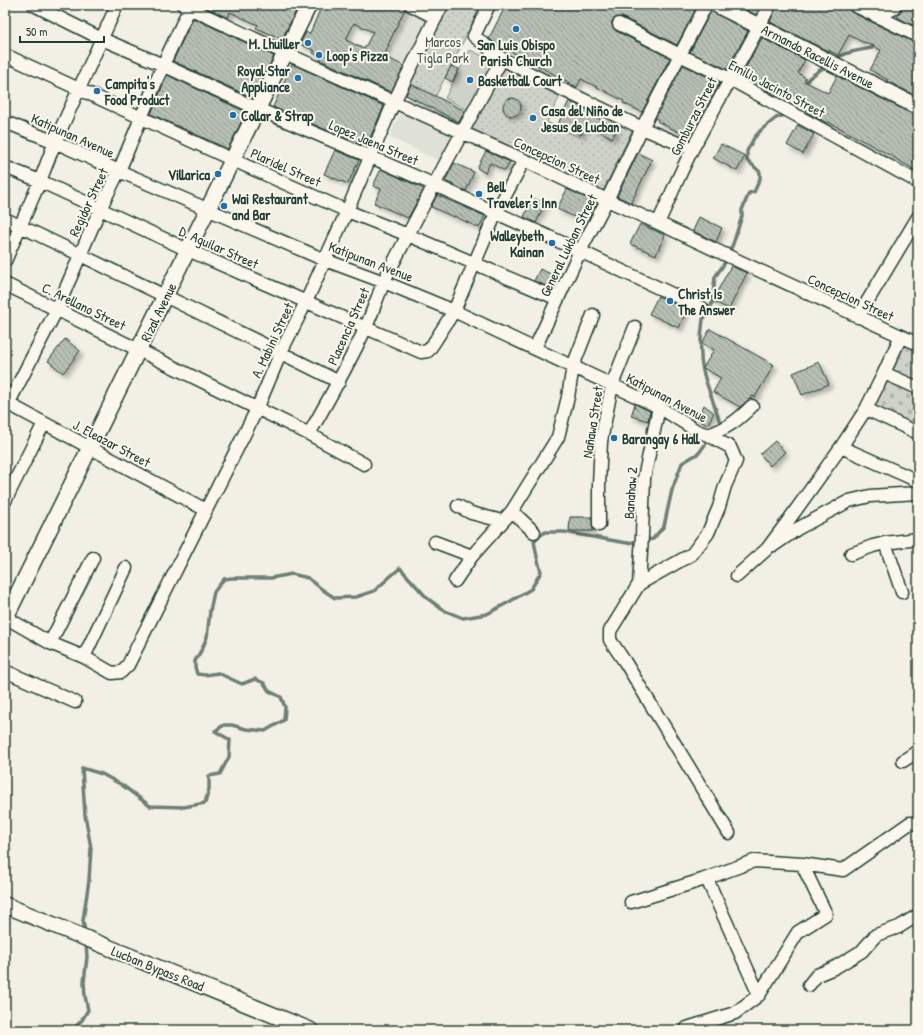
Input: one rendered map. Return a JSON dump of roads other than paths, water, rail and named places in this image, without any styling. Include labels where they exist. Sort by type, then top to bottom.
[{"type":"main road","name":"Rizal Avenue","points":[[5,618],[309,5]]},
{"type":"main road","name":"Armando Racellis Avenue","points":[[717,5],[918,107]]},
{"type":"main road","name":"Lucban Bypass Road","points":[[5,905],[310,1030]]},
{"type":"street","name":"Lopez Jaena Street","points":[[34,5],[102,39],[163,65],[258,109],[434,185],[702,308]]},
{"type":"street","points":[[5,261],[40,181],[55,142],[117,5]]},
{"type":"street","points":[[411,5],[436,18]]},
{"type":"street","name":"A. Mabini Street","points":[[84,658],[112,673],[122,672],[128,665],[257,409],[281,352],[306,302],[347,211],[394,102],[442,5]]},
{"type":"street","points":[[489,5],[474,36],[502,59],[558,88],[642,128],[692,149]]},
{"type":"street","name":"General Lukban Street","points":[[534,348],[580,251],[706,5]]},
{"type":"street","name":"Gomburza Street","points":[[658,222],[692,149],[760,26],[770,5]]},
{"type":"street","points":[[854,5],[918,36]]},
{"type":"street","points":[[877,5],[889,11],[893,9],[895,5]]},
{"type":"street","name":"Concepcion Street","points":[[188,6],[285,53],[524,160],[918,344]]},
{"type":"street","name":"Regidor Street","points":[[6,405],[56,309],[100,209],[119,171],[188,6]]},
{"type":"street","name":"Emilio Jacinto Street","points":[[619,24],[730,79],[918,182]]},
{"type":"street","name":"Plaridel Street","points":[[5,55],[347,211],[408,234],[558,299]]},
{"type":"street","name":"Placencia Street","points":[[309,434],[339,382],[366,328],[384,282],[408,234],[502,59]]},
{"type":"street","name":"Katipunan Avenue","points":[[5,122],[55,142],[325,260],[384,282],[454,311],[659,407],[697,431],[714,433],[730,447],[736,461],[708,533],[692,554],[639,584]]},
{"type":"street","points":[[454,311],[496,213],[524,160]]},
{"type":"street","name":"D. Aguilar Street","points":[[5,167],[40,181],[188,250],[421,352],[428,351],[454,311]]},
{"type":"street","points":[[858,317],[918,217]]},
{"type":"street","points":[[5,219],[281,352],[339,382]]},
{"type":"street","name":"C. Arellano Street","points":[[5,284],[309,434],[364,464]]},
{"type":"street","points":[[455,581],[472,556],[512,511],[558,437],[568,397],[573,366],[593,315]]},
{"type":"street","name":"Nañawa Street","points":[[599,525],[601,441],[612,385],[635,327]]},
{"type":"street","points":[[767,549],[841,447],[866,409],[901,336]]},
{"type":"street","points":[[884,373],[918,388]]},
{"type":"street","name":"J. Eleazar Street","points":[[6,405],[90,447],[206,510]]},
{"type":"street","points":[[714,433],[737,421],[752,406]]},
{"type":"street","name":"Banahaw 2","points":[[639,584],[644,478],[659,407]]},
{"type":"street","points":[[866,409],[918,433]]},
{"type":"street","points":[[5,501],[44,423]]},
{"type":"street","points":[[841,447],[918,481]]},
{"type":"street","points":[[737,576],[767,549],[797,529],[849,501],[870,496],[918,493]]},
{"type":"street","points":[[458,506],[471,513],[502,521]]},
{"type":"street","points":[[512,511],[534,532]]},
{"type":"street","points":[[851,554],[885,543],[918,539]]},
{"type":"street","points":[[435,542],[472,556]]},
{"type":"street","points":[[885,543],[902,592]]},
{"type":"street","points":[[50,643],[93,558]]},
{"type":"street","points":[[5,618],[50,643],[84,658],[126,568]]},
{"type":"street","points":[[639,584],[610,631],[610,640],[729,833]]},
{"type":"street","points":[[5,671],[75,702]]},
{"type":"street","points":[[903,761],[918,751]]},
{"type":"street","points":[[631,902],[707,879],[754,861],[802,864],[843,870],[910,823],[918,824]]},
{"type":"street","points":[[687,1028],[735,1013],[759,995],[798,932],[826,914],[802,864]]},
{"type":"street","points":[[707,879],[759,995]]},
{"type":"street","points":[[809,985],[817,976],[834,968],[862,951],[876,936],[898,927],[918,915]]},
{"type":"waterway","points":[[883,33],[897,11]]},
{"type":"waterway","points":[[835,59],[848,53],[872,48],[876,43]]},
{"type":"waterway","points":[[805,85],[809,78],[827,65]]},
{"type":"waterway","points":[[791,109],[800,94]]},
{"type":"waterway","points":[[721,428],[702,365],[701,345],[703,319],[709,313],[712,303],[715,277],[724,264],[733,244],[742,216],[742,210],[749,193],[754,192],[760,179],[760,172],[747,160],[747,151],[754,138],[761,130],[776,118],[787,114]]},
{"type":"waterway","points":[[85,933],[83,920],[89,880],[91,848],[85,815],[82,768],[102,774],[122,785],[150,806],[184,807],[205,803],[209,789],[209,776],[220,774],[229,757],[230,740],[215,731],[224,725],[265,731],[284,720],[285,707],[281,697],[269,691],[264,683],[255,679],[242,684],[218,673],[205,675],[197,674],[195,661],[207,637],[214,592],[224,579],[271,578],[292,574],[308,578],[335,598],[356,597],[374,591],[400,568],[427,598],[443,610],[463,618],[487,614],[531,589],[541,572],[534,541],[545,532],[564,532],[627,543],[653,539],[664,526],[672,490],[682,463],[699,453],[709,439]]},
{"type":"waterway","points":[[73,1030],[88,1010],[84,982],[87,957],[86,943]]},
{"type":"place","name":"San Luis Obispo Parish Church","points":[[516,29]]},
{"type":"place","name":"M. Lhuiller","points":[[308,43]]},
{"type":"place","name":"Loop's Pizza","points":[[319,55]]},
{"type":"place","name":"Royal Star Appliance","points":[[298,78]]},
{"type":"place","name":"Basketball Court","points":[[470,80]]},
{"type":"place","name":"Campita's Food Product","points":[[97,91]]},
{"type":"place","name":"Collar & Strap","points":[[233,115]]},
{"type":"place","name":"Casa del Niño de Jesus de Lucban","points":[[533,118]]},
{"type":"place","name":"Villarica","points":[[218,174]]},
{"type":"place","name":"Bell Traveler's Inn","points":[[479,194]]},
{"type":"place","name":"Wai Restaurant and Bar","points":[[224,206]]},
{"type":"place","name":"Walleybeth Kainan","points":[[552,243]]},
{"type":"place","name":"Christ Is The Answer","points":[[670,301]]},
{"type":"place","name":"Barangay 6 Hall","points":[[614,438]]},
{"type":"park label","name":"Marcos Tigla Park","points":[[443,50]]}]
